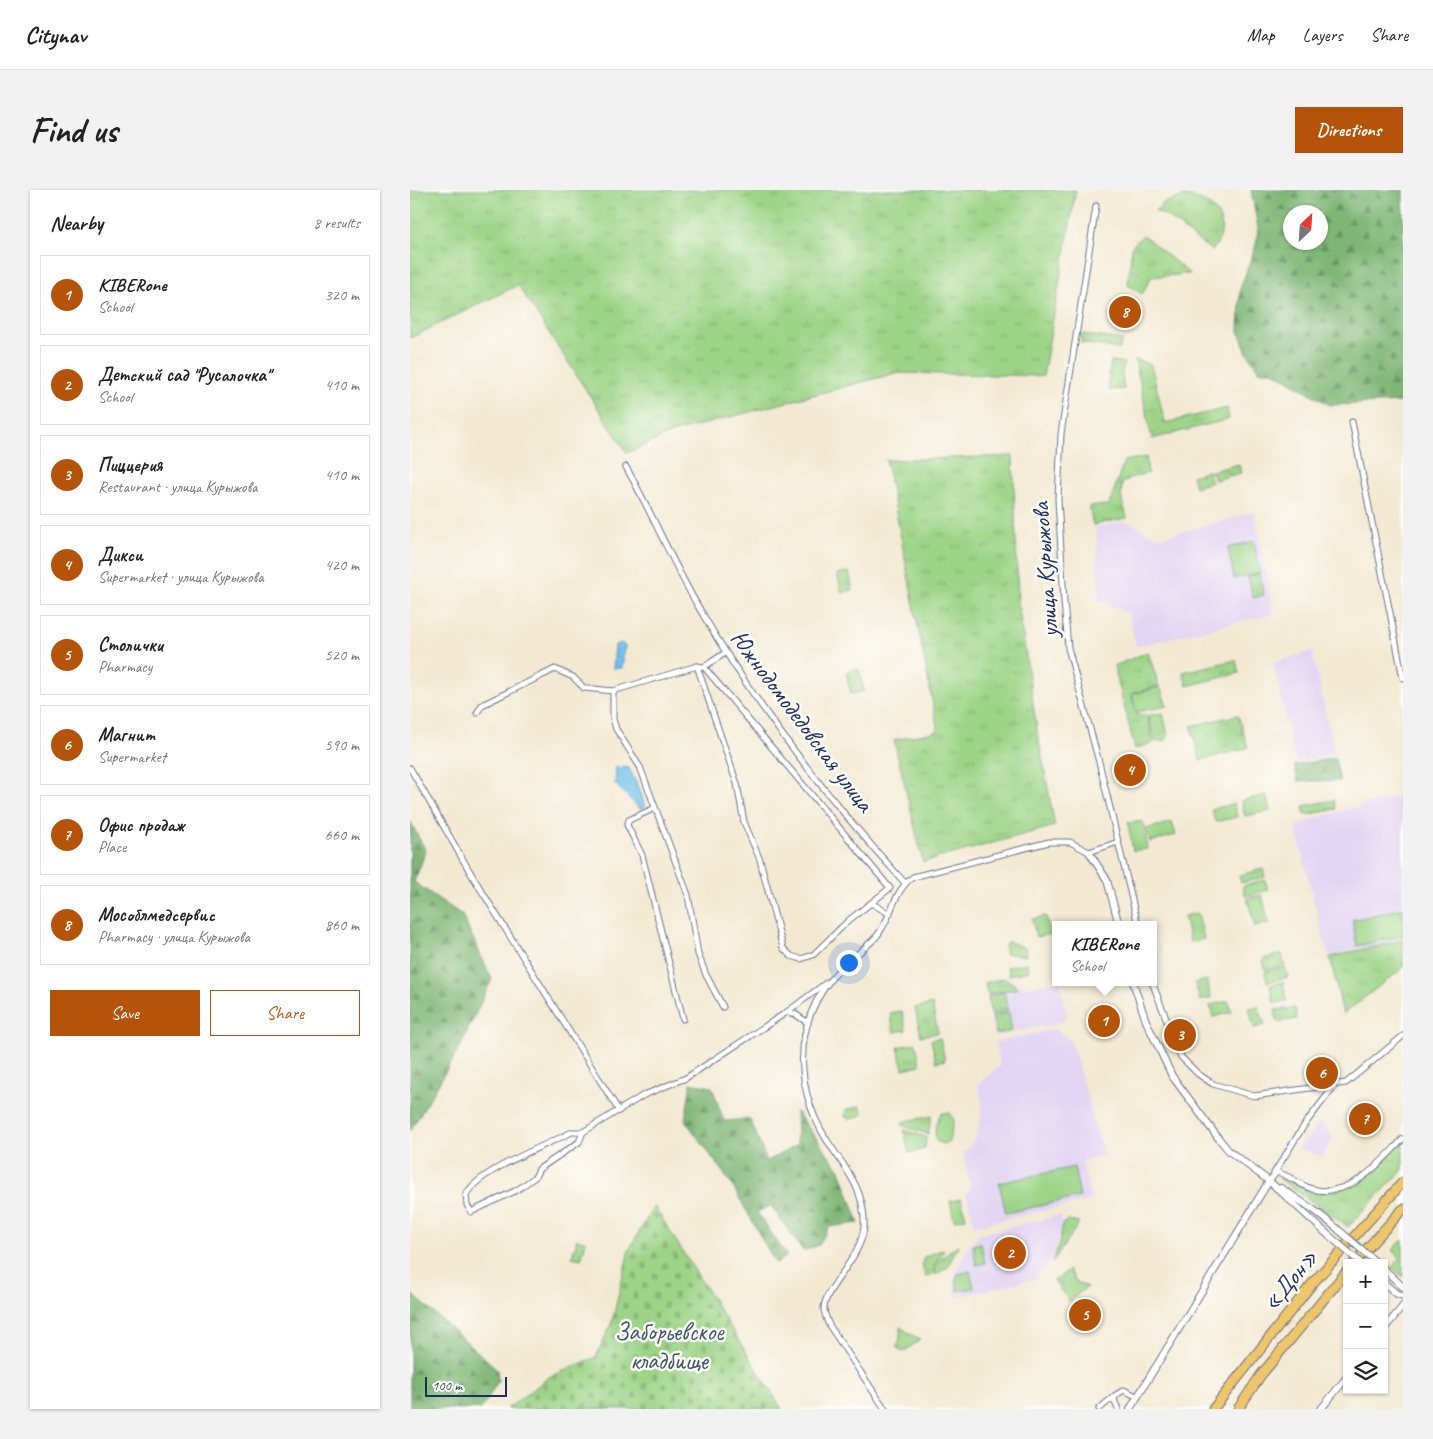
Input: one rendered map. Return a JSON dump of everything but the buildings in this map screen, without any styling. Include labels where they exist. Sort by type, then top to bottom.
[{"type":"highway","name":"«Дон»","points":[[1213,1409],[1312,1284],[1403,1182]]},
{"type":"highway","name":"«Дон»","points":[[1358,1259],[1403,1209]]},
{"type":"highway","name":"«Дон»","points":[[1238,1409],[1261,1375],[1343,1276]]},
{"type":"street","name":"улица Курыжова","points":[[1096,206],[1061,434],[1058,499],[1068,648],[1137,921]]},
{"type":"street","points":[[1352,422],[1403,678]]},
{"type":"street","name":"Южнодомодедовская улица","points":[[626,467],[676,567],[726,653],[784,736],[905,883]]},
{"type":"street","points":[[477,713],[482,705],[555,669],[572,677],[584,688],[613,691],[697,666],[704,667],[726,653]]},
{"type":"street","points":[[697,666],[737,784],[744,822],[760,860],[783,948],[791,956],[801,959],[813,954],[849,920],[890,888],[704,667]]},
{"type":"street","points":[[613,691],[613,719],[616,729],[640,767],[688,895],[698,954],[706,975],[723,1007]]},
{"type":"street","points":[[410,768],[473,877],[619,1111]]},
{"type":"street","points":[[655,808],[629,820],[627,825],[642,855],[683,1018]]},
{"type":"street","points":[[583,1132],[581,1140],[539,1169],[534,1177],[517,1190],[471,1212],[467,1205],[466,1195],[471,1188],[486,1176],[511,1161],[572,1132],[583,1132],[644,1095],[686,1078],[787,1012],[831,979],[875,937],[890,914],[900,889],[913,877],[1049,842],[1070,842],[1089,852],[1107,880],[1118,921]]},
{"type":"street","points":[[1089,852],[1118,842]]},
{"type":"street","points":[[871,903],[890,914]]},
{"type":"street","points":[[831,979],[815,1006],[808,1023],[801,1061],[802,1077],[809,1107],[820,1128],[854,1181],[863,1214],[864,1227],[860,1244],[826,1299],[824,1311],[829,1326],[885,1409]]},
{"type":"street","points":[[1134,986],[1146,1021],[1172,1076],[1230,1151],[1269,1181],[1314,1210],[1372,1259]]},
{"type":"street","points":[[1154,986],[1181,1056],[1213,1084],[1254,1096],[1346,1083],[1403,1036]]},
{"type":"street","points":[[787,1012],[795,1014],[808,1023]]},
{"type":"street","points":[[1130,1409],[1273,1174],[1305,1124],[1335,1085]]},
{"type":"street","points":[[1273,1174],[1282,1173],[1314,1189],[1337,1190],[1356,1181],[1374,1167],[1403,1139]]},
{"type":"street","points":[[1269,1181],[1356,1259]]},
{"type":"street","points":[[1388,1273],[1403,1287]]},
{"type":"street","points":[[1388,1286],[1397,1294],[1403,1296]]},
{"type":"street","points":[[1388,1324],[1403,1306]]},
{"type":"street","points":[[1320,1409],[1343,1382]]},
{"type":"street","points":[[1099,1409],[1124,1390],[1138,1397]]},
{"type":"street","points":[[1116,1395],[1114,1400],[1118,1409]]},
{"type":"street","points":[[1099,1409],[1109,1406],[1118,1409]]},
{"type":"shaded area","points":[[1254,512],[1274,614],[1136,646],[1128,613],[1099,601],[1096,527],[1126,521],[1159,538]]},
{"type":"shaded area","points":[[1312,651],[1335,753],[1296,763],[1273,663]]},
{"type":"shaded area","points":[[1403,795],[1403,939],[1328,956],[1295,826],[1319,817]]},
{"type":"shaded area","points":[[1006,977],[1022,988],[1052,982],[1052,986],[1061,986],[1067,1015],[1063,1022],[995,1036],[984,982]]},
{"type":"shaded area","points":[[1056,1029],[1071,1041],[1104,1156],[1082,1162],[1091,1200],[974,1226],[966,1192],[971,1190],[963,1154],[973,1142],[980,1124],[982,1103],[978,1084],[1000,1066],[995,1042]]},
{"type":"shaded area","points":[[1320,1122],[1334,1139],[1321,1156],[1298,1149]]},
{"type":"shaded area","points":[[1061,1215],[1062,1225],[1053,1258],[1035,1279],[955,1297],[954,1278],[968,1247],[980,1234]]},
{"type":"green space","points":[[410,190],[1076,190],[1043,376],[896,373],[674,432],[627,453],[518,285],[410,338]]},
{"type":"green space","points":[[1251,190],[1403,190],[1403,402],[1330,405],[1272,371],[1259,371],[1246,351],[1239,331],[1240,289],[1256,245],[1258,228]]},
{"type":"green space","points":[[1185,196],[1205,202],[1218,215],[1221,223],[1221,232],[1212,251],[1168,217],[1155,211],[1163,203]]},
{"type":"green space","points":[[1143,235],[1190,274],[1151,277],[1142,294],[1128,285],[1132,246]]},
{"type":"green space","points":[[1082,334],[1122,340],[1120,349],[1081,343]]},
{"type":"green space","points":[[1135,359],[1151,365],[1165,423],[1227,408],[1229,419],[1152,439]]},
{"type":"green space","points":[[1111,361],[1124,363],[1122,375],[1124,389],[1109,390]]},
{"type":"green space","points":[[1013,456],[1018,602],[1037,731],[1055,826],[923,862],[894,740],[938,731],[886,460]]},
{"type":"green space","points":[[1146,457],[1148,473],[1130,478],[1122,483],[1121,496],[1127,518],[1093,525],[1089,506],[1109,505],[1124,461]]},
{"type":"green space","points":[[1239,464],[1241,473],[1215,480],[1212,471]]},
{"type":"green space","points":[[1209,471],[1212,482],[1195,487],[1192,476]]},
{"type":"green space","points":[[1254,541],[1260,573],[1234,579],[1228,548]]},
{"type":"green space","points":[[849,572],[853,590],[842,593],[837,574]]},
{"type":"green space","points":[[1259,574],[1264,595],[1253,598],[1248,577]]},
{"type":"green space","points":[[1148,652],[1159,686],[1131,694],[1138,715],[1147,715],[1153,743],[1135,749],[1114,666]]},
{"type":"green space","points":[[1236,660],[1239,673],[1187,686],[1183,672]]},
{"type":"green space","points":[[859,669],[864,691],[851,694],[846,672]]},
{"type":"green space","points":[[1160,687],[1167,706],[1136,712],[1132,694]]},
{"type":"green space","points":[[1163,713],[1168,736],[1166,740],[1155,742],[1149,719],[1150,715]]},
{"type":"green space","points":[[1238,715],[1248,748],[1200,760],[1191,726]]},
{"type":"green space","points":[[1335,758],[1340,781],[1298,781],[1294,765]]},
{"type":"green space","points":[[1266,795],[1270,811],[1245,816],[1241,801]]},
{"type":"green space","points":[[1334,800],[1336,809],[1305,815],[1303,806]]},
{"type":"green space","points":[[1234,804],[1237,817],[1215,822],[1212,809]]},
{"type":"green space","points":[[410,821],[426,851],[414,882],[462,915],[492,979],[458,1051],[410,1131]]},
{"type":"green space","points":[[1143,821],[1148,849],[1133,851],[1128,823]]},
{"type":"green space","points":[[1172,822],[1176,835],[1150,842],[1146,829]]},
{"type":"green space","points":[[1263,869],[1265,877],[1241,883],[1239,875]]},
{"type":"green space","points":[[1265,880],[1268,890],[1245,896],[1243,886]]},
{"type":"green space","points":[[1262,895],[1269,923],[1255,927],[1247,898]]},
{"type":"green space","points":[[1403,908],[1403,936],[1357,946],[1352,920]]},
{"type":"green space","points":[[1198,913],[1204,939],[1190,942],[1184,916]]},
{"type":"green space","points":[[1046,916],[1051,934],[1036,937],[1032,919]]},
{"type":"green space","points":[[1403,940],[1403,968],[1343,1014],[1330,957]]},
{"type":"green space","points":[[1008,941],[1025,948],[1026,956],[1005,953],[1005,944]]},
{"type":"green space","points":[[1282,954],[1285,965],[1265,970],[1263,959]]},
{"type":"green space","points":[[1027,963],[1029,971],[1009,975],[1007,967]]},
{"type":"green space","points":[[1285,967],[1288,977],[1267,982],[1265,972]]},
{"type":"green space","points":[[1005,978],[1019,988],[987,994],[985,983]]},
{"type":"green space","points":[[1207,980],[1211,998],[1200,1001],[1195,983]]},
{"type":"green space","points":[[1283,982],[1287,1001],[1274,1003],[1270,985]]},
{"type":"green space","points":[[1004,992],[1008,1011],[991,1014],[988,996]]},
{"type":"green space","points":[[1228,1001],[1232,1012],[1213,1017],[1210,1005]]},
{"type":"green space","points":[[932,1004],[938,1033],[921,1036],[915,1008]]},
{"type":"green space","points":[[1258,1006],[1265,1025],[1254,1028],[1249,1008]]},
{"type":"green space","points":[[1295,1008],[1297,1019],[1277,1022],[1275,1010]]},
{"type":"green space","points":[[902,1011],[906,1030],[894,1032],[890,1013]]},
{"type":"green space","points":[[1009,1013],[1012,1031],[996,1034],[992,1016]]},
{"type":"green space","points":[[940,1038],[945,1060],[936,1062],[931,1040]]},
{"type":"green space","points":[[916,1043],[920,1065],[903,1069],[898,1047]]},
{"type":"green space","points":[[691,1083],[712,1087],[724,1121],[750,1119],[767,1161],[797,1145],[796,1111],[840,1170],[859,1223],[829,1227],[819,1245],[803,1251],[771,1206],[757,1212],[787,1256],[776,1264],[732,1185],[685,1120]]},
{"type":"green space","points":[[860,1106],[863,1114],[861,1116],[850,1119],[845,1117],[846,1110]]},
{"type":"green space","points":[[942,1113],[949,1113],[954,1120],[949,1141],[943,1144],[936,1141],[935,1134],[937,1122]]},
{"type":"green space","points":[[932,1116],[928,1134],[903,1126],[902,1122]]},
{"type":"green space","points":[[904,1130],[926,1137],[925,1149],[909,1153]]},
{"type":"green space","points":[[1403,1135],[1403,1170],[1348,1227],[1280,1179],[1281,1176],[1310,1192],[1337,1191],[1382,1162]]},
{"type":"green space","points":[[1074,1167],[1080,1197],[1006,1213],[999,1183]]},
{"type":"green space","points":[[961,1199],[966,1218],[954,1220],[950,1201]]},
{"type":"green space","name":"Заборьевское кладбище","points":[[654,1206],[782,1409],[507,1409],[549,1377],[596,1357],[612,1322],[629,1250]]},
{"type":"green space","points":[[1068,1221],[1079,1223],[1052,1263],[1059,1244],[1063,1223]]},
{"type":"green space","points":[[577,1239],[586,1242],[581,1259],[572,1257]]},
{"type":"green space","points":[[1403,1240],[1403,1277],[1392,1267],[1400,1259],[1392,1250]]},
{"type":"green space","points":[[981,1243],[985,1263],[976,1265],[973,1245]]},
{"type":"green space","points":[[958,1245],[948,1267],[935,1275],[935,1269],[939,1261]]},
{"type":"green space","points":[[944,1249],[934,1266],[933,1274],[925,1277],[922,1263],[924,1257]]},
{"type":"green space","points":[[1069,1270],[1075,1281],[1087,1287],[1069,1301],[1054,1281]]},
{"type":"green space","points":[[970,1271],[974,1288],[958,1291],[956,1280],[958,1274]]},
{"type":"green space","points":[[410,1292],[497,1369],[498,1381],[481,1409],[410,1409]]},
{"type":"green space","points":[[900,1327],[920,1340],[903,1352],[896,1347],[900,1339]]},
{"type":"water","points":[[622,643],[625,646],[622,668],[613,668],[615,645]]},
{"type":"water","points":[[616,767],[629,768],[641,793],[645,808],[640,809],[615,784]]},
{"type":"place","name":"Мособлмедсервис","points":[[1125,312]]},
{"type":"place","name":"Дикси","points":[[1130,770]]},
{"type":"place","name":"KIBERone","points":[[1104,1021]]},
{"type":"place","name":"Пиццерия","points":[[1180,1035]]},
{"type":"place","name":"Магнит","points":[[1322,1073]]},
{"type":"place","name":"Офис продаж","points":[[1365,1119]]},
{"type":"place","name":"Детский сад \"Русалочка\"","points":[[1010,1253]]},
{"type":"place","name":"Столички","points":[[1085,1315]]}]
